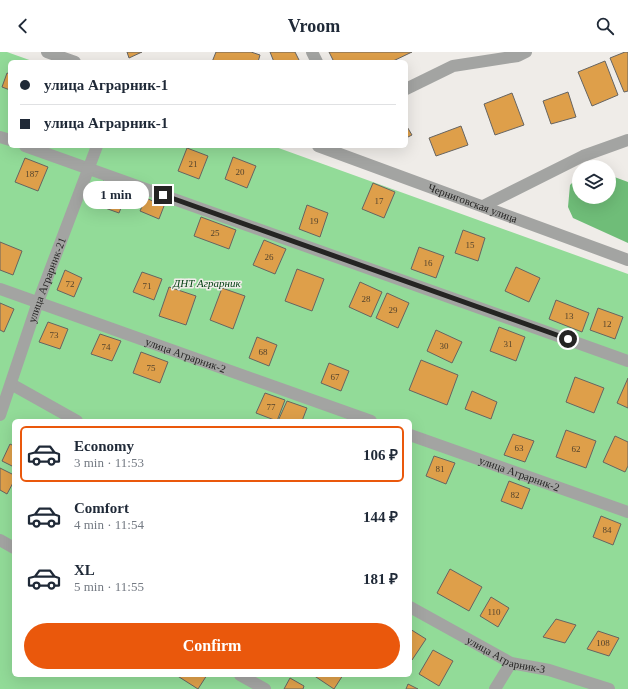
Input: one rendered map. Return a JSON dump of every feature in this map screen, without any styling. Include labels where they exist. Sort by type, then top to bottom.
[{"type":"street","points":[[47,52],[69,60]]},
{"type":"street","points":[[408,88],[453,66],[518,56],[526,52]]},
{"type":"street","points":[[483,206],[583,156],[628,140]]},
{"type":"street","points":[[31,148],[628,361]]},
{"type":"street","name":"улица Аграрник-21","points":[[0,415],[38,302],[96,148]]},
{"type":"street","name":"Черниговская улица","points":[[324,148],[628,260]]},
{"type":"street","name":"улица Аграрник-2","points":[[0,289],[365,419]]},
{"type":"street","points":[[11,384],[73,419]]},
{"type":"street","name":"улица Аграрник-2","points":[[412,436],[628,512]]},
{"type":"street","points":[[0,540],[12,547]]},
{"type":"street","name":"улица Аграрник-3","points":[[412,608],[512,663],[549,670],[609,689]]},
{"type":"street","points":[[495,689],[512,663]]},
{"type":"street","points":[[244,677],[265,689]]},
{"type":"green space","name":"ДНТ Аграрник","points":[[0,52],[7,52],[29,60],[8,60],[8,148],[279,148],[628,274],[628,689],[0,689]]},
{"type":"green space","points":[[616,178],[628,182],[628,243],[573,218],[568,207],[570,185],[572,183],[572,204],[616,204]]},
{"type":"building","points":[[127,52],[142,52],[129,58]]},
{"type":"building","points":[[216,52],[251,52],[260,55],[259,60],[213,60]]},
{"type":"building","points":[[270,52],[295,52],[299,60],[273,60]]},
{"type":"building","points":[[329,52],[412,52],[395,60],[333,60]]},
{"type":"building","points":[[628,52],[628,91],[624,92],[610,58]]},
{"type":"building","points":[[605,61],[618,95],[592,106],[578,72]]},
{"type":"building","points":[[7,73],[8,73],[8,89],[2,87]]},
{"type":"building","points":[[568,92],[576,117],[551,124],[543,101]]},
{"type":"building","points":[[512,93],[524,125],[495,135],[484,104]]},
{"type":"building","points":[[461,126],[468,145],[436,156],[429,138]]},
{"type":"building","points":[[408,128],[412,135],[408,137]]},
{"type":"building","points":[[187,148],[208,156],[199,179],[178,171]]},
{"type":"building","points":[[233,157],[256,166],[247,188],[225,179]]},
{"type":"building","points":[[25,158],[48,167],[38,191],[15,182]]},
{"type":"building","points":[[103,181],[128,190],[119,213],[94,204]]},
{"type":"building","points":[[373,183],[395,192],[384,218],[362,209]]},
{"type":"building","points":[[146,198],[164,206],[159,219],[140,211]]},
{"type":"building","points":[[307,205],[328,213],[320,237],[299,229]]},
{"type":"building","points":[[201,217],[236,230],[229,249],[194,236]]},
{"type":"building","points":[[463,230],[485,238],[478,261],[455,253]]},
{"type":"building","points":[[264,240],[286,249],[275,274],[253,265]]},
{"type":"building","points":[[0,242],[22,251],[13,275],[0,270]]},
{"type":"building","points":[[419,247],[444,256],[436,278],[411,269]]},
{"type":"building","points":[[516,267],[540,278],[529,302],[505,291]]},
{"type":"building","points":[[297,269],[324,279],[312,311],[285,301]]},
{"type":"building","points":[[65,270],[82,278],[74,297],[57,290]]},
{"type":"building","points":[[142,272],[162,279],[154,300],[133,292]]},
{"type":"building","points":[[360,282],[382,292],[371,317],[349,307]]},
{"type":"building","points":[[169,287],[196,296],[186,325],[159,316]]},
{"type":"building","points":[[222,288],[245,296],[233,329],[210,320]]},
{"type":"building","points":[[387,293],[409,303],[398,328],[376,318]]},
{"type":"building","points":[[556,300],[589,313],[582,332],[549,319]]},
{"type":"building","points":[[0,303],[14,309],[4,332],[0,330]]},
{"type":"building","points":[[598,308],[623,317],[615,339],[590,330]]},
{"type":"building","points":[[48,322],[68,329],[60,349],[39,342]]},
{"type":"building","points":[[499,327],[525,337],[516,361],[490,351]]},
{"type":"building","points":[[436,330],[462,342],[452,363],[427,351]]},
{"type":"building","points":[[100,334],[121,341],[112,361],[91,354]]},
{"type":"building","points":[[257,337],[277,345],[269,366],[249,358]]},
{"type":"building","points":[[141,352],[168,362],[160,383],[133,373]]},
{"type":"building","points":[[421,360],[458,375],[447,405],[409,390]]},
{"type":"building","points":[[329,363],[349,371],[341,391],[321,383]]},
{"type":"building","points":[[575,377],[604,388],[594,413],[566,402]]},
{"type":"building","points":[[628,378],[628,408],[617,403]]},
{"type":"building","points":[[472,391],[497,402],[491,419],[465,409]]},
{"type":"building","points":[[265,393],[285,400],[278,419],[272,419],[256,413]]},
{"type":"building","points":[[287,401],[307,408],[303,419],[279,419]]},
{"type":"building","points":[[566,430],[596,441],[586,468],[556,457]]},
{"type":"building","points":[[513,434],[534,441],[525,462],[504,455]]},
{"type":"building","points":[[615,436],[628,442],[628,466],[625,472],[603,462]]},
{"type":"building","points":[[10,444],[12,445],[12,466],[2,461]]},
{"type":"building","points":[[434,456],[455,463],[446,484],[426,476]]},
{"type":"building","points":[[0,468],[12,474],[12,485],[7,494],[0,490]]},
{"type":"building","points":[[509,481],[530,489],[522,509],[501,501]]},
{"type":"building","points":[[601,516],[621,524],[613,545],[593,537]]},
{"type":"building","points":[[450,569],[482,587],[469,611],[437,593]]},
{"type":"building","points":[[491,597],[509,608],[498,627],[480,616]]},
{"type":"building","points":[[556,619],[576,625],[565,643],[543,637]]},
{"type":"building","points":[[412,630],[426,639],[412,660]]},
{"type":"building","points":[[598,631],[619,638],[609,656],[587,649]]},
{"type":"building","points":[[433,650],[453,661],[439,686],[419,674]]},
{"type":"building","points":[[179,677],[206,677],[198,689]]},
{"type":"building","points":[[316,677],[342,677],[334,689]]},
{"type":"building","points":[[290,678],[304,686],[303,689],[284,689]]},
{"type":"building","points":[[408,684],[418,689],[406,689]]},
{"type":"route","points":[[163,195],[568,339]]}]
